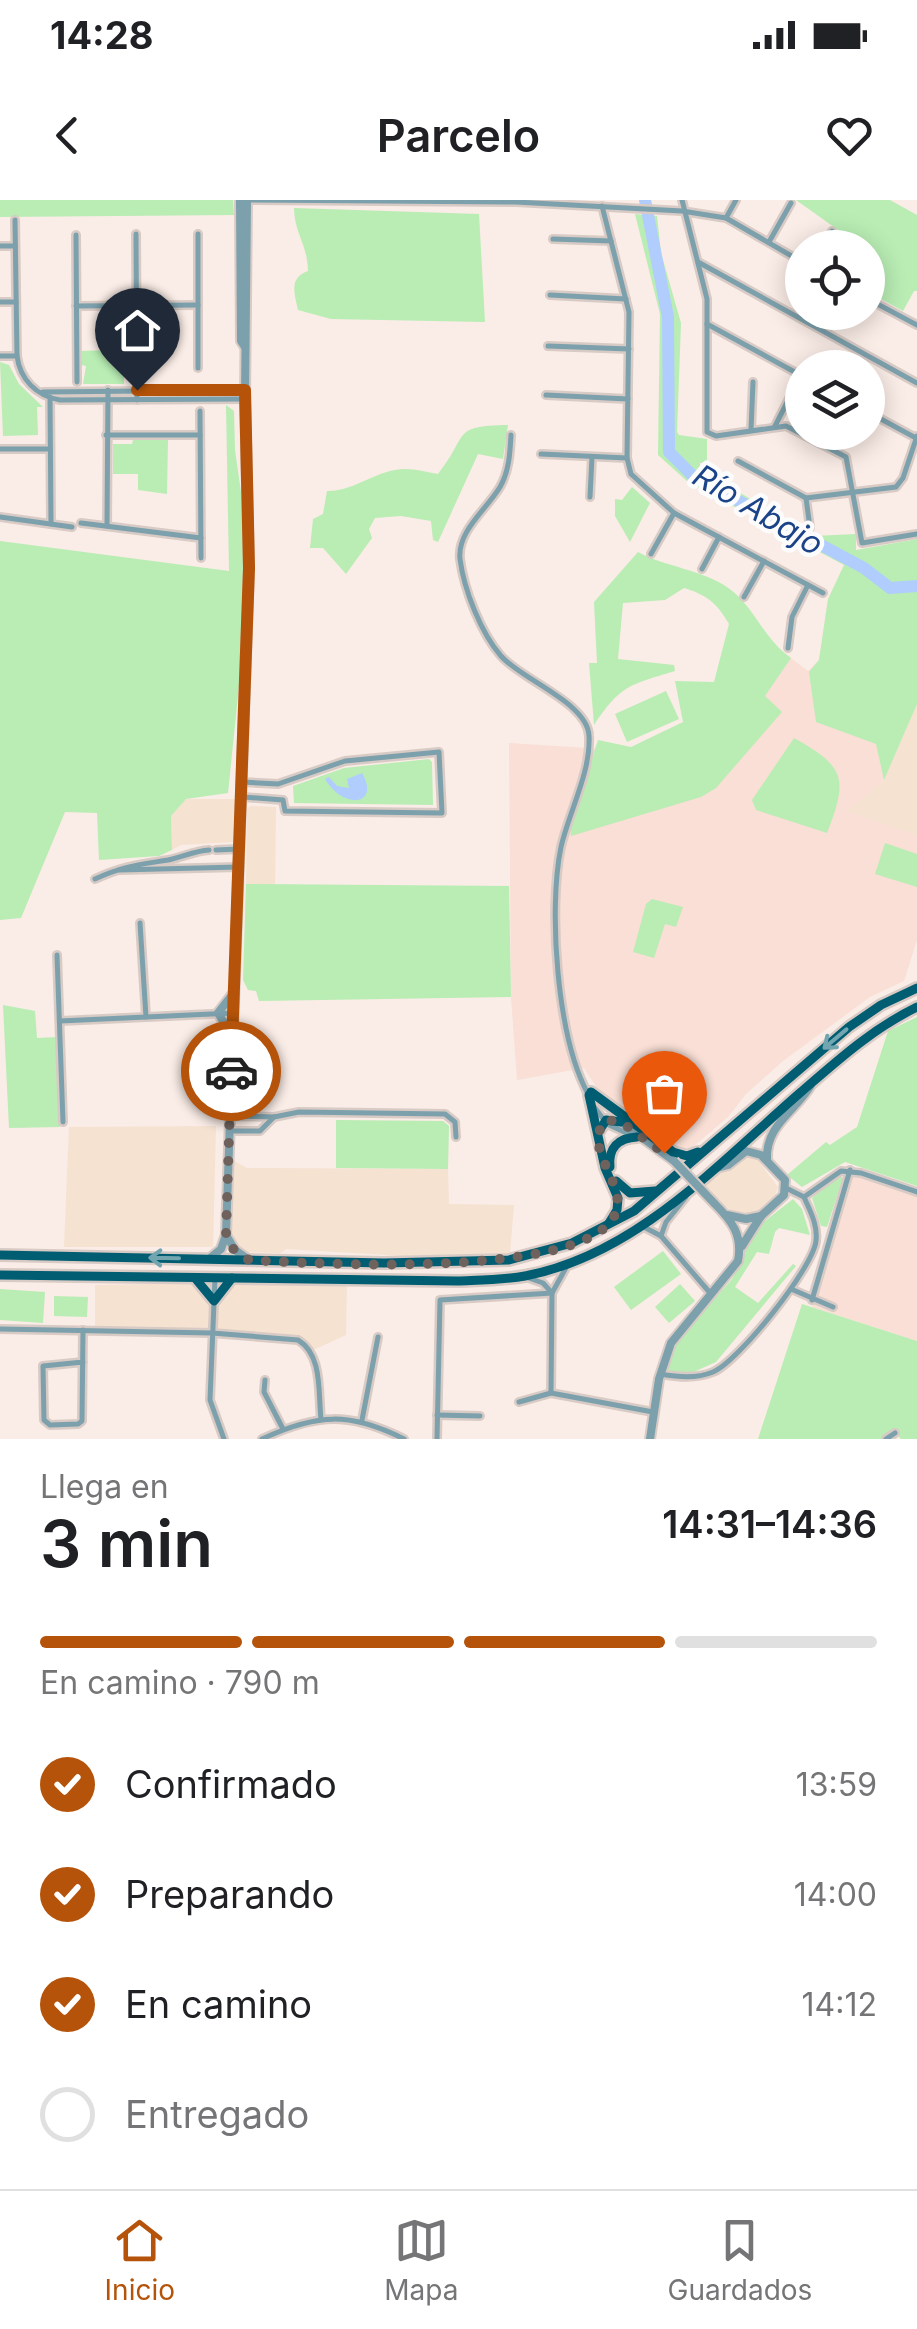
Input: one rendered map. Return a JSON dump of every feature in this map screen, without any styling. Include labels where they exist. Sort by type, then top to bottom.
[{"type":"main road","points":[[0,1255],[384,1263],[508,1260],[572,1243],[634,1211],[849,1027],[881,1005],[917,988]]},
{"type":"main road","points":[[0,1275],[456,1281],[524,1276],[569,1263],[642,1226],[859,1041],[917,1007]]},
{"type":"main road","points":[[590,1094],[677,1154],[693,1154],[717,1139]]},
{"type":"main road","points":[[590,1094],[605,1168],[618,1198],[616,1214],[604,1229]]},
{"type":"main road","points":[[598,1135],[604,1122],[612,1118],[621,1122]]},
{"type":"main road","points":[[636,1137],[620,1141],[612,1150],[609,1163],[613,1175],[630,1193],[658,1191]]},
{"type":"main road","points":[[195,1278],[214,1301],[232,1278]]},
{"type":"street","points":[[682,200],[707,298],[708,434],[775,426],[794,428],[846,457],[862,543],[917,534]]},
{"type":"street","points":[[726,218],[736,200]]},
{"type":"street","points":[[210,1259],[221,1249],[226,1235],[249,568],[244,201],[576,202],[682,210],[726,218],[785,252]]},
{"type":"street","points":[[769,242],[790,203]]},
{"type":"street","points":[[602,206],[626,299],[627,458],[632,474],[674,513],[824,594]]},
{"type":"street","points":[[15,220],[16,356],[26,381],[48,394],[108,400],[245,394]]},
{"type":"street","points":[[136,234],[137,400]]},
{"type":"street","points":[[198,234],[198,368]]},
{"type":"street","points":[[76,235],[77,382]]},
{"type":"street","points":[[553,239],[611,241]]},
{"type":"street","points":[[0,246],[16,246]]},
{"type":"street","points":[[698,262],[917,383]]},
{"type":"street","points":[[550,295],[626,299]]},
{"type":"street","points":[[0,302],[16,302]]},
{"type":"street","points":[[76,306],[198,305]]},
{"type":"street","points":[[885,308],[917,325]]},
{"type":"street","points":[[707,324],[785,367]]},
{"type":"street","points":[[548,346],[629,349]]},
{"type":"street","points":[[0,356],[16,356]]},
{"type":"street","points":[[752,430],[753,382]]},
{"type":"street","points":[[107,526],[108,390]]},
{"type":"street","points":[[48,394],[137,390],[245,394]]},
{"type":"street","points":[[48,394],[50,524]]},
{"type":"street","points":[[546,395],[628,399]]},
{"type":"street","points":[[775,426],[785,407]]},
{"type":"street","points":[[200,411],[202,558]]},
{"type":"street","points":[[738,461],[806,498],[896,487],[917,437],[885,421]]},
{"type":"street","points":[[106,435],[200,434]]},
{"type":"street","points":[[511,436],[508,468],[462,541],[460,560],[474,604],[503,659],[574,710],[587,726],[588,748],[562,843],[557,882],[562,997],[573,1062],[604,1122],[648,1143]]},
{"type":"street","points":[[0,448],[50,449]]},
{"type":"street","points":[[541,454],[627,458]]},
{"type":"street","points":[[590,497],[592,456]]},
{"type":"street","points":[[806,498],[810,528]]},
{"type":"street","points":[[652,554],[674,513]]},
{"type":"street","points":[[0,517],[72,527]]},
{"type":"street","points":[[81,523],[201,538]]},
{"type":"street","points":[[702,569],[719,537]]},
{"type":"street","points":[[744,597],[764,561]]},
{"type":"street","points":[[788,648],[792,616],[808,585]]},
{"type":"street","points":[[241,796],[283,800],[285,811],[442,813],[439,752],[345,762],[278,784],[242,782]]},
{"type":"street","points":[[278,784],[278,799]]},
{"type":"street","points":[[95,879],[130,864],[173,859],[193,851],[239,849]]},
{"type":"street","points":[[193,851],[193,868]]},
{"type":"street","points":[[119,870],[239,867]]},
{"type":"street","points":[[140,923],[146,1017]]},
{"type":"street","points":[[57,955],[64,1122]]},
{"type":"street","points":[[218,1013],[234,990]]},
{"type":"street","points":[[218,1013],[232,1038]]},
{"type":"street","points":[[60,1022],[233,1013]]},
{"type":"street","points":[[767,1160],[778,1123],[813,1081]]},
{"type":"street","points":[[590,1094],[674,1161],[726,1216],[737,1232],[740,1250]]},
{"type":"street","points":[[230,1116],[274,1118],[299,1112],[446,1114],[455,1122],[456,1137]]},
{"type":"street","points":[[229,1131],[260,1131],[274,1118]]},
{"type":"street","points":[[650,1439],[660,1374],[676,1334],[733,1270],[760,1216],[786,1188],[767,1160],[755,1152],[746,1151],[728,1165],[712,1170]]},
{"type":"street","points":[[804,1197],[834,1174],[850,1170],[917,1192]]},
{"type":"street","points":[[812,1300],[850,1170]]},
{"type":"street","points":[[660,1374],[683,1378],[717,1370],[791,1289],[813,1255],[816,1234],[804,1197],[786,1188]]},
{"type":"street","points":[[661,1236],[666,1222],[690,1189]]},
{"type":"street","points":[[726,1216],[760,1216]]},
{"type":"street","points":[[642,1226],[661,1236],[711,1294]]},
{"type":"street","points":[[226,1235],[234,1250],[249,1260]]},
{"type":"street","points":[[813,1255],[823,1259]]},
{"type":"street","points":[[551,1393],[552,1293],[569,1263]]},
{"type":"street","points":[[524,1276],[544,1283],[552,1293]]},
{"type":"street","points":[[215,1278],[210,1400],[224,1439]]},
{"type":"street","points":[[791,1289],[833,1307]]},
{"type":"street","points":[[437,1439],[440,1300],[552,1293]]},
{"type":"street","points":[[0,1329],[212,1333],[298,1340],[309,1346],[314,1357],[321,1419]]},
{"type":"street","points":[[83,1330],[84,1362],[82,1420],[78,1424],[46,1423],[43,1366],[84,1362]]},
{"type":"street","points":[[362,1420],[378,1337]]},
{"type":"street","points":[[265,1380],[264,1392],[283,1429]]},
{"type":"street","points":[[519,1402],[551,1393],[654,1412]]},
{"type":"street","points":[[438,1415],[480,1416]]},
{"type":"street","points":[[262,1439],[321,1419],[362,1420],[404,1439]]},
{"type":"street","points":[[886,1439],[894,1433]]},
{"type":"shaded area","points":[[828,599],[917,704],[884,780],[847,811],[917,835],[917,940],[904,981],[870,997],[783,1061],[688,1151],[674,1147],[625,1114],[597,1088],[584,1068],[517,1080],[511,997],[509,743],[667,753],[772,644],[808,671],[819,660]]},
{"type":"shaded area","points":[[917,704],[917,835],[846,811],[884,780]]},
{"type":"shaded area","points":[[186,799],[235,799],[233,842],[181,845],[172,850],[171,816]]},
{"type":"shaded area","points":[[276,807],[275,886],[246,884],[247,808]]},
{"type":"shaded area","points":[[216,1126],[213,1247],[64,1247],[69,1127]]},
{"type":"shaded area","points":[[749,1155],[757,1159],[778,1187],[774,1199],[759,1212],[741,1216],[704,1184]]},
{"type":"shaded area","points":[[231,1159],[247,1168],[448,1169],[449,1204],[514,1205],[510,1253],[403,1256],[286,1249],[281,1253],[241,1252],[228,1234]]},
{"type":"shaded area","points":[[853,1174],[917,1192],[917,1341],[812,1307]]},
{"type":"shaded area","points":[[201,1283],[214,1300],[227,1283],[347,1286],[346,1335],[311,1351],[298,1340],[95,1329],[95,1285]]},
{"type":"green space","points":[[0,200],[233,200],[234,215],[0,217]]},
{"type":"green space","points":[[796,200],[890,200],[917,215],[917,291],[903,311],[885,301],[885,230],[838,230]]},
{"type":"green space","points":[[294,208],[479,214],[485,322],[331,319],[298,310],[295,282],[308,271]]},
{"type":"green space","points":[[635,214],[657,216],[661,253],[681,323],[677,432],[707,439],[707,462],[700,463],[700,469],[813,536],[856,534],[856,550],[917,539],[917,704],[884,780],[876,744],[816,722],[809,672],[819,660],[828,599],[844,565],[688,482],[658,455],[660,314]]},
{"type":"green space","points":[[106,311],[131,314],[126,318],[126,333],[132,333],[133,356],[124,366],[124,384],[83,384],[86,366],[81,365],[82,351],[106,350]]},
{"type":"green space","points":[[0,362],[9,365],[19,384],[43,407],[37,407],[38,435],[3,436]]},
{"type":"green space","points":[[226,405],[234,411],[244,513],[240,676],[228,793],[186,799],[171,816],[172,850],[159,856],[99,860],[97,813],[65,812],[21,918],[0,920],[0,541],[229,571]]},
{"type":"green space","points":[[508,425],[503,459],[478,454],[438,542],[433,540],[431,521],[401,516],[375,518],[369,529],[372,538],[346,574],[323,548],[310,548],[313,519],[323,514],[327,491],[347,488],[395,470],[438,474],[469,430]]},
{"type":"green space","points":[[133,440],[168,440],[167,494],[138,490],[138,474],[113,474],[113,444],[132,444]]},
{"type":"green space","points":[[632,487],[650,503],[630,542],[615,516],[615,499],[622,500]]},
{"type":"green space","points":[[638,552],[704,575],[739,597],[775,644],[791,658],[765,696],[782,712],[716,788],[701,797],[571,836],[570,824],[598,740],[631,747],[683,722],[675,681],[714,682],[729,624],[711,601],[684,588],[665,600],[623,603],[618,659],[674,665],[675,671],[627,688],[594,725],[589,663],[597,663],[594,602]]},
{"type":"green space","points":[[666,691],[679,719],[627,742],[615,714]]},
{"type":"green space","points":[[794,738],[824,757],[838,776],[838,799],[827,833],[756,810],[752,800]]},
{"type":"green space","points":[[429,759],[433,805],[294,803],[293,786],[344,768]]},
{"type":"green space","points":[[885,843],[917,854],[917,887],[875,874]]},
{"type":"green space","points":[[246,884],[509,886],[511,997],[259,1001],[256,991],[248,990],[243,980]]},
{"type":"green space","points":[[652,899],[683,907],[676,927],[665,924],[654,958],[633,952],[646,904]]},
{"type":"green space","points":[[3,1005],[35,1011],[37,1038],[57,1037],[60,1127],[9,1128]]},
{"type":"green space","points":[[917,1017],[917,1186],[845,1162],[802,1187],[787,1175],[826,1142],[830,1145],[857,1127],[888,1031]]},
{"type":"green space","points":[[336,1120],[443,1121],[449,1126],[448,1169],[336,1168]]},
{"type":"green space","points":[[838,1175],[843,1178],[827,1227],[821,1226],[812,1198]]},
{"type":"green space","points":[[793,1199],[802,1209],[810,1235],[779,1228],[769,1254],[757,1252],[735,1287],[758,1303],[793,1264],[796,1266],[716,1362],[687,1375],[665,1374],[672,1351],[683,1334],[732,1279],[756,1228]]},
{"type":"green space","points":[[663,1251],[681,1274],[631,1310],[614,1287]]},
{"type":"green space","points":[[680,1284],[695,1301],[669,1323],[655,1307]]},
{"type":"green space","points":[[0,1289],[45,1292],[43,1323],[0,1320]]},
{"type":"green space","points":[[54,1296],[88,1297],[87,1317],[54,1316]]},
{"type":"green space","points":[[802,1304],[917,1341],[917,1439],[901,1439],[895,1433],[886,1439],[758,1439]]},
{"type":"water","points":[[362,773],[367,792],[357,800],[341,796],[325,779],[329,777],[337,786],[349,788],[347,779]]},
{"type":"waterway","name":"Río Abajo","points":[[645,200],[668,317],[669,452],[694,477],[864,568],[890,588],[917,586]]},
{"type":"way so far","points":[[231,1071],[226,1235],[234,1250],[249,1260],[384,1263],[508,1260],[538,1254],[604,1229],[616,1214],[618,1194],[605,1168],[598,1135],[605,1120],[621,1122],[664,1153]]},
{"type":"route","points":[[137,390],[245,390],[249,568],[231,1071]]}]
